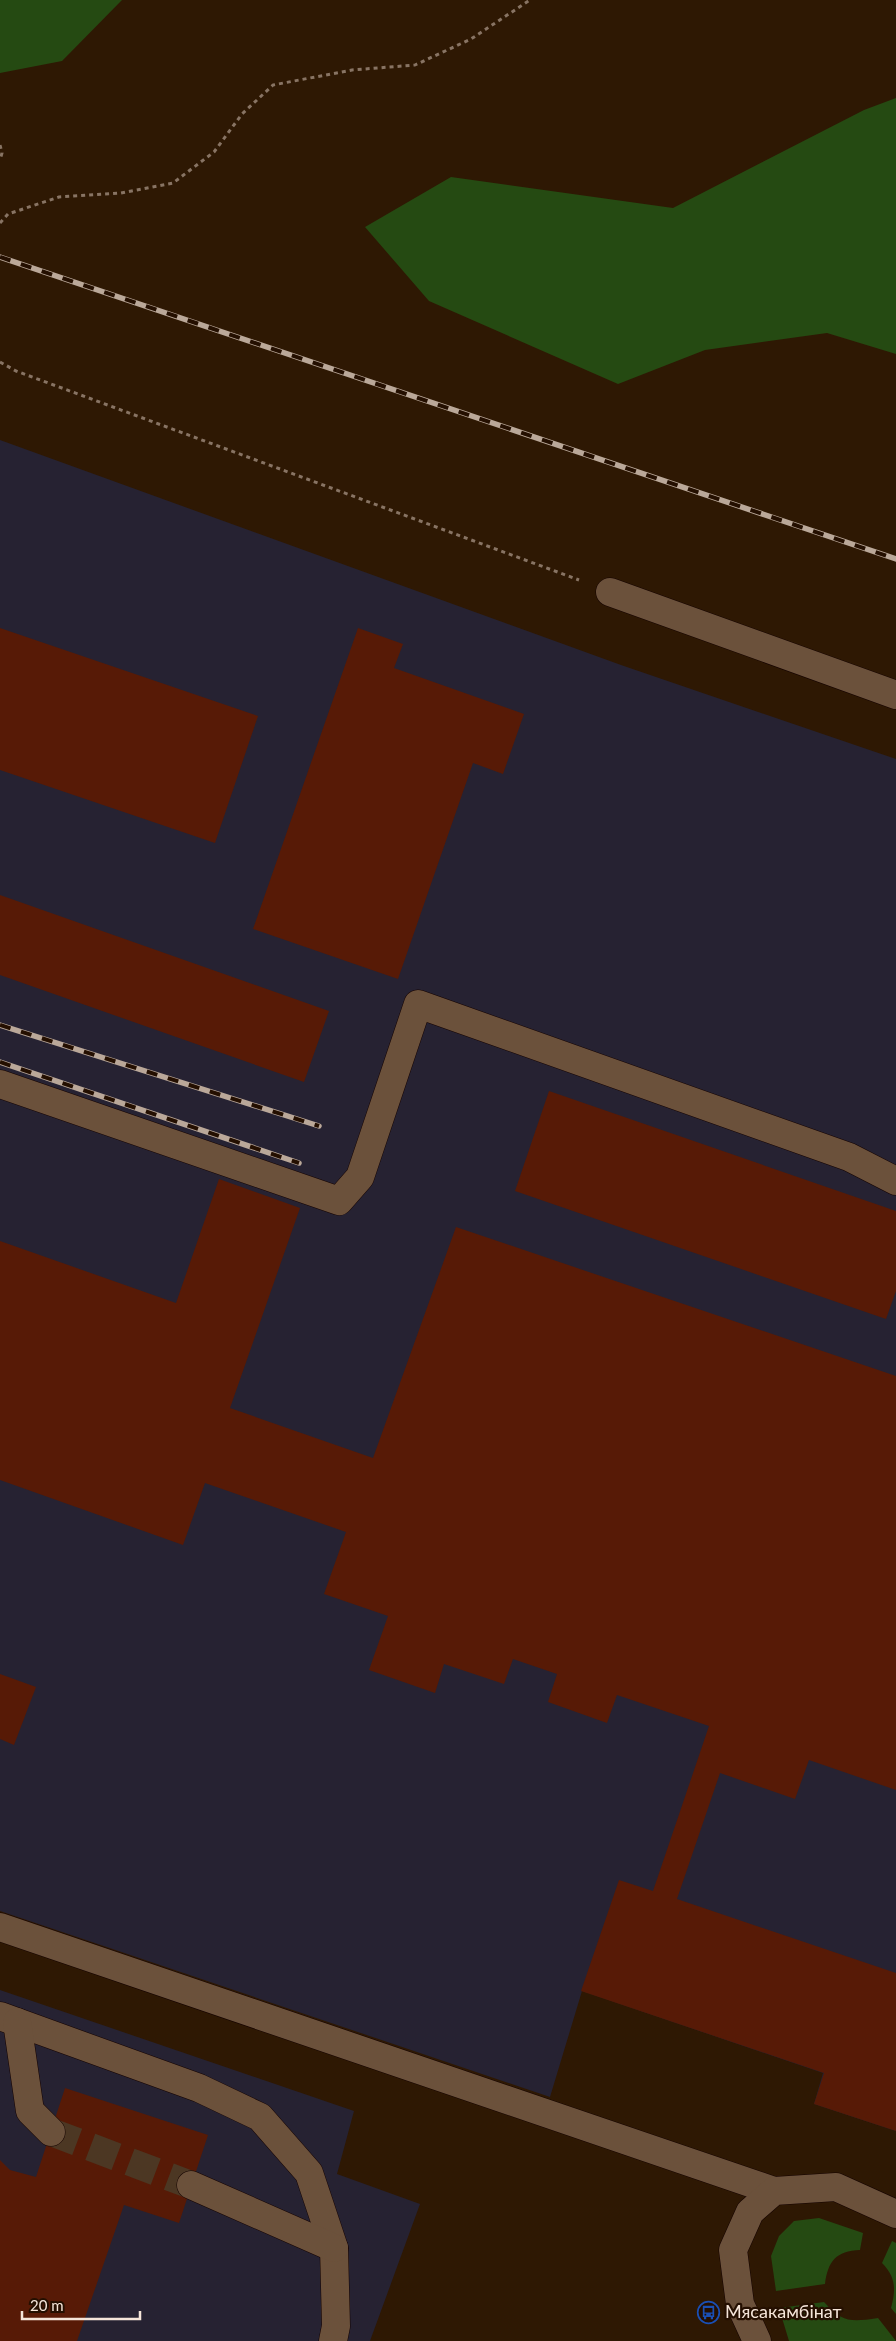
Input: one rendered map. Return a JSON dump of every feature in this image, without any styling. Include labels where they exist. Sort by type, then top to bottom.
[{"type":"street","points":[[610,592],[896,694]]},
{"type":"street","points":[[0,1084],[339,1200],[360,1177],[418,1004],[850,1157],[896,1181]]},
{"type":"street","points":[[0,1926],[774,2191],[836,2187],[896,2214]]},
{"type":"street","points":[[9,2019],[30,2111],[51,2132]]},
{"type":"street","points":[[9,2019],[198,2088],[260,2117],[308,2173],[334,2248],[336,2326],[333,2341]]},
{"type":"street","points":[[191,2185],[334,2248]]},
{"type":"street","points":[[757,2341],[740,2304],[733,2250],[750,2212],[774,2191]]},
{"type":"path","points":[[0,223],[8,214],[59,197],[121,193],[173,183],[214,152],[242,114],[273,86],[352,70],[415,64],[471,38],[530,0]]},
{"type":"path","points":[[0,145],[2,153],[0,160]]},
{"type":"path","points":[[0,362],[25,374],[610,592]]},
{"type":"shaded area","points":[[0,440],[621,665],[896,759],[896,2131],[814,2104],[823,2073],[582,1991],[550,2097],[0,1911]]},
{"type":"shaded area","points":[[0,1990],[354,2111],[337,2174],[420,2204],[370,2341],[0,2341]]},
{"type":"green space","points":[[0,0],[122,0],[62,61],[0,73]]},
{"type":"green space","points":[[896,98],[896,354],[827,333],[705,350],[618,384],[429,301],[365,227],[451,177],[673,208],[864,110]]},
{"type":"green space","points":[[819,2218],[863,2233],[860,2250],[845,2252],[839,2255],[828,2269],[825,2284],[776,2291],[771,2256],[779,2236],[794,2221]]},
{"type":"green space","points":[[892,2241],[896,2243],[896,2314],[891,2308],[894,2284],[890,2273],[882,2263]]},
{"type":"green space","points":[[824,2302],[837,2314],[848,2319],[878,2318],[896,2341],[789,2341],[779,2308]]},
{"type":"building","points":[[0,628],[258,716],[215,843],[0,770]]},
{"type":"building","points":[[358,628],[403,644],[394,668],[524,714],[503,774],[473,763],[398,979],[253,929]]},
{"type":"building","points":[[0,895],[329,1011],[304,1082],[0,975]]},
{"type":"building","points":[[549,1091],[896,1211],[896,1291],[886,1319],[515,1191]]},
{"type":"building","points":[[219,1179],[300,1208],[230,1408],[373,1458],[456,1227],[896,1376],[896,1790],[809,1760],[795,1799],[720,1773],[677,1899],[896,1973],[896,2131],[814,2104],[824,2073],[581,1991],[619,1880],[653,1891],[709,1726],[617,1695],[607,1723],[548,1702],[557,1674],[513,1659],[504,1684],[444,1664],[435,1693],[369,1670],[388,1616],[324,1594],[346,1532],[205,1483],[183,1545],[0,1480],[0,1241],[176,1303]]},
{"type":"building","points":[[0,1674],[36,1687],[14,1745],[0,1739]]},
{"type":"building","points":[[65,2088],[208,2135],[179,2223],[124,2205],[77,2341],[0,2341],[0,2160],[10,2170],[36,2177]]},
{"type":"tunnel","points":[[51,2132],[191,2185]]},
{"type":"railway","points":[[0,257],[896,559]]},
{"type":"railway","points":[[0,1025],[319,1126]]},
{"type":"railway","points":[[0,1062],[299,1163]]},
{"type":"place","name":"Мясакамбінат","points":[[709,2312]]}]
